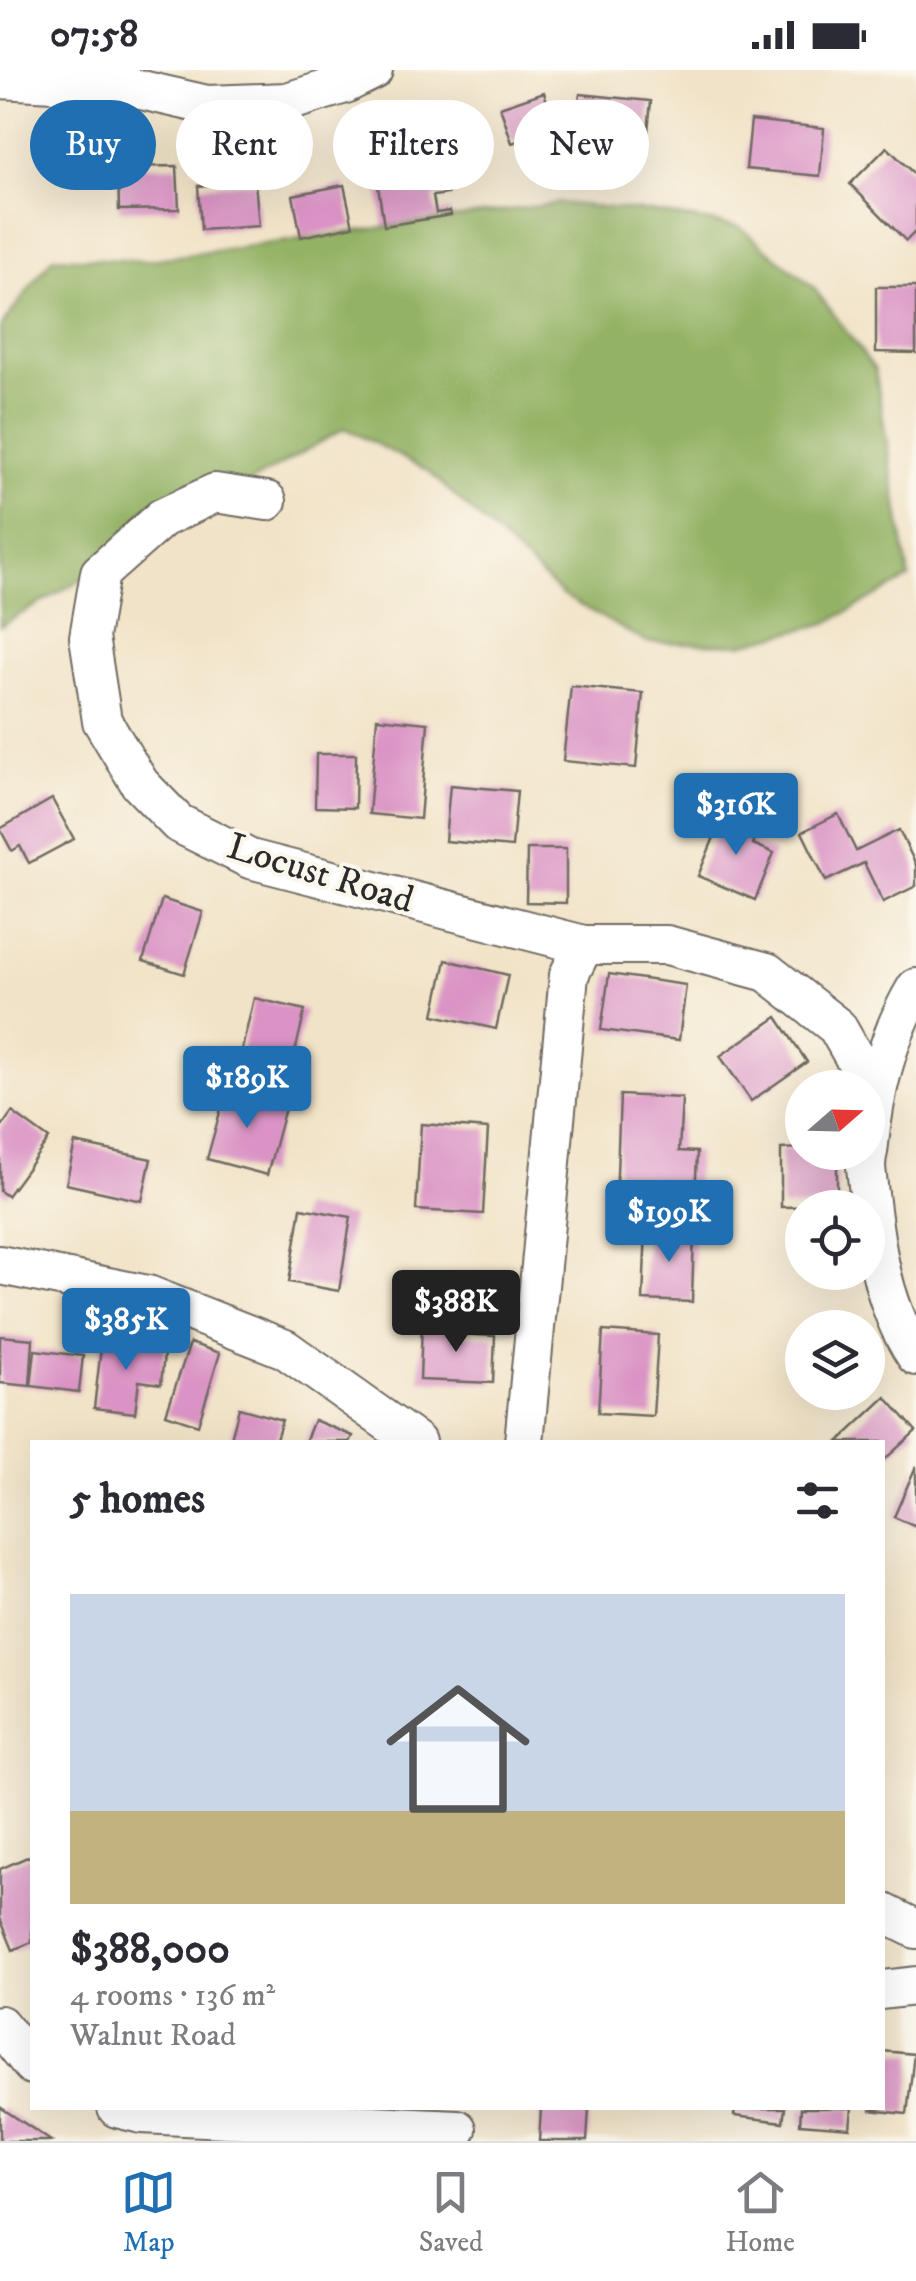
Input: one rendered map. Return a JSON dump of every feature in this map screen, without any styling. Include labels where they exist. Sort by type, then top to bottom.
[{"type":"street","points":[[0,78],[139,78],[207,105],[287,102],[345,84],[373,70]]},
{"type":"street","name":"Locust Road","points":[[267,501],[215,493],[162,518],[100,573],[89,637],[102,722],[140,784],[178,823],[250,859],[584,945],[667,946],[767,972],[837,1027],[861,1070]]},
{"type":"street","points":[[524,1440],[570,974],[584,945]]},
{"type":"street","points":[[882,1070],[902,1011],[916,988]]},
{"type":"street","points":[[866,1170],[876,1259],[907,1343],[916,1356]]},
{"type":"street","points":[[0,1265],[148,1296],[285,1349],[413,1440]]},
{"type":"street","points":[[885,1914],[916,1929]]},
{"type":"street","points":[[885,1990],[916,1986]]},
{"type":"street","points":[[0,2025],[30,2062]]},
{"type":"street","points":[[125,2110],[142,2114],[457,2126]]},
{"type":"green space","points":[[560,203],[651,212],[740,227],[814,288],[875,370],[909,578],[827,623],[741,644],[646,642],[562,595],[428,471],[345,428],[0,626],[0,328],[53,257],[143,261]]},
{"type":"building","points":[[544,92],[546,100],[521,100]]},
{"type":"building","points":[[580,94],[641,100],[580,100]]},
{"type":"building","points":[[514,102],[514,142],[512,143],[500,107]]},
{"type":"building","points":[[751,120],[824,128],[820,176],[746,169]]},
{"type":"building","points":[[887,147],[916,176],[916,231],[906,241],[850,184]]},
{"type":"building","points":[[156,166],[176,166],[179,209],[119,210],[119,190],[156,190]]},
{"type":"building","points":[[333,187],[345,190],[353,226],[301,237],[293,195]]},
{"type":"building","points":[[198,190],[256,190],[259,226],[201,230]]},
{"type":"building","points":[[379,190],[447,190],[448,194],[433,196],[436,213],[450,211],[451,215],[384,226]]},
{"type":"building","points":[[876,287],[916,287],[916,353],[876,352]]},
{"type":"building","points":[[571,686],[643,693],[636,768],[563,761]]},
{"type":"building","points":[[377,718],[428,723],[420,819],[369,814]]},
{"type":"building","points":[[316,754],[356,754],[355,808],[315,807]]},
{"type":"building","points":[[450,785],[517,791],[512,847],[445,841]]},
{"type":"building","points":[[52,799],[74,839],[29,863],[20,846],[12,851],[0,829]]},
{"type":"building","points":[[724,813],[759,828],[753,844],[774,853],[755,900],[698,876]]},
{"type":"building","points":[[838,814],[856,851],[899,830],[916,865],[916,886],[883,902],[864,863],[826,881],[802,832]]},
{"type":"building","points":[[527,849],[566,849],[566,903],[526,902]]},
{"type":"building","points":[[162,899],[203,912],[184,974],[143,961]]},
{"type":"building","points":[[446,960],[508,975],[496,1029],[434,1015]]},
{"type":"building","points":[[609,974],[686,985],[679,1040],[601,1030]]},
{"type":"building","points":[[254,998],[305,1010],[289,1078],[238,1066]]},
{"type":"building","points":[[777,1017],[807,1062],[796,1070],[785,1070],[785,1077],[751,1101],[720,1056]]},
{"type":"building","points":[[227,1087],[286,1104],[267,1175],[207,1159]]},
{"type":"building","points":[[620,1095],[682,1098],[679,1151],[697,1152],[695,1204],[616,1200]]},
{"type":"building","points":[[12,1112],[49,1139],[7,1196],[0,1191],[0,1129]]},
{"type":"building","points":[[421,1124],[488,1129],[483,1214],[416,1210]]},
{"type":"building","points":[[75,1143],[151,1159],[142,1201],[66,1184]]},
{"type":"building","points":[[781,1149],[785,1149],[785,1170],[837,1170],[837,1190],[785,1190],[785,1207],[781,1207]]},
{"type":"building","points":[[301,1208],[351,1217],[339,1291],[289,1282]]},
{"type":"building","points":[[646,1227],[694,1229],[692,1302],[643,1300]]},
{"type":"building","points":[[422,1322],[454,1324],[454,1334],[495,1336],[493,1383],[420,1380]]},
{"type":"building","points":[[603,1331],[658,1335],[653,1416],[598,1413]]},
{"type":"building","points":[[0,1336],[33,1339],[30,1386],[0,1383]]},
{"type":"building","points":[[102,1339],[165,1345],[161,1384],[139,1381],[135,1413],[94,1408]]},
{"type":"building","points":[[190,1343],[220,1353],[198,1425],[166,1414]]},
{"type":"building","points":[[35,1350],[83,1356],[79,1392],[31,1386]]},
{"type":"building","points":[[886,1397],[916,1431],[885,1459],[885,1440],[840,1440],[872,1410],[885,1410]]},
{"type":"building","points":[[239,1408],[282,1420],[276,1440],[231,1440]]},
{"type":"building","points":[[314,1420],[353,1436],[351,1440],[306,1440]]},
{"type":"building","points":[[916,1466],[916,1527],[894,1517]]},
{"type":"building","points":[[30,1856],[30,1943],[13,1950],[0,1918],[0,1869]]},
{"type":"building","points":[[885,2051],[914,2054],[907,2114],[870,2110],[885,2110]]},
{"type":"building","points":[[0,2107],[51,2141],[0,2141]]},
{"type":"building","points":[[541,2110],[589,2110],[587,2141],[539,2141]]},
{"type":"building","points":[[735,2110],[785,2110],[783,2122],[734,2116]]},
{"type":"building","points":[[801,2110],[852,2110],[850,2128],[800,2124]]}]
